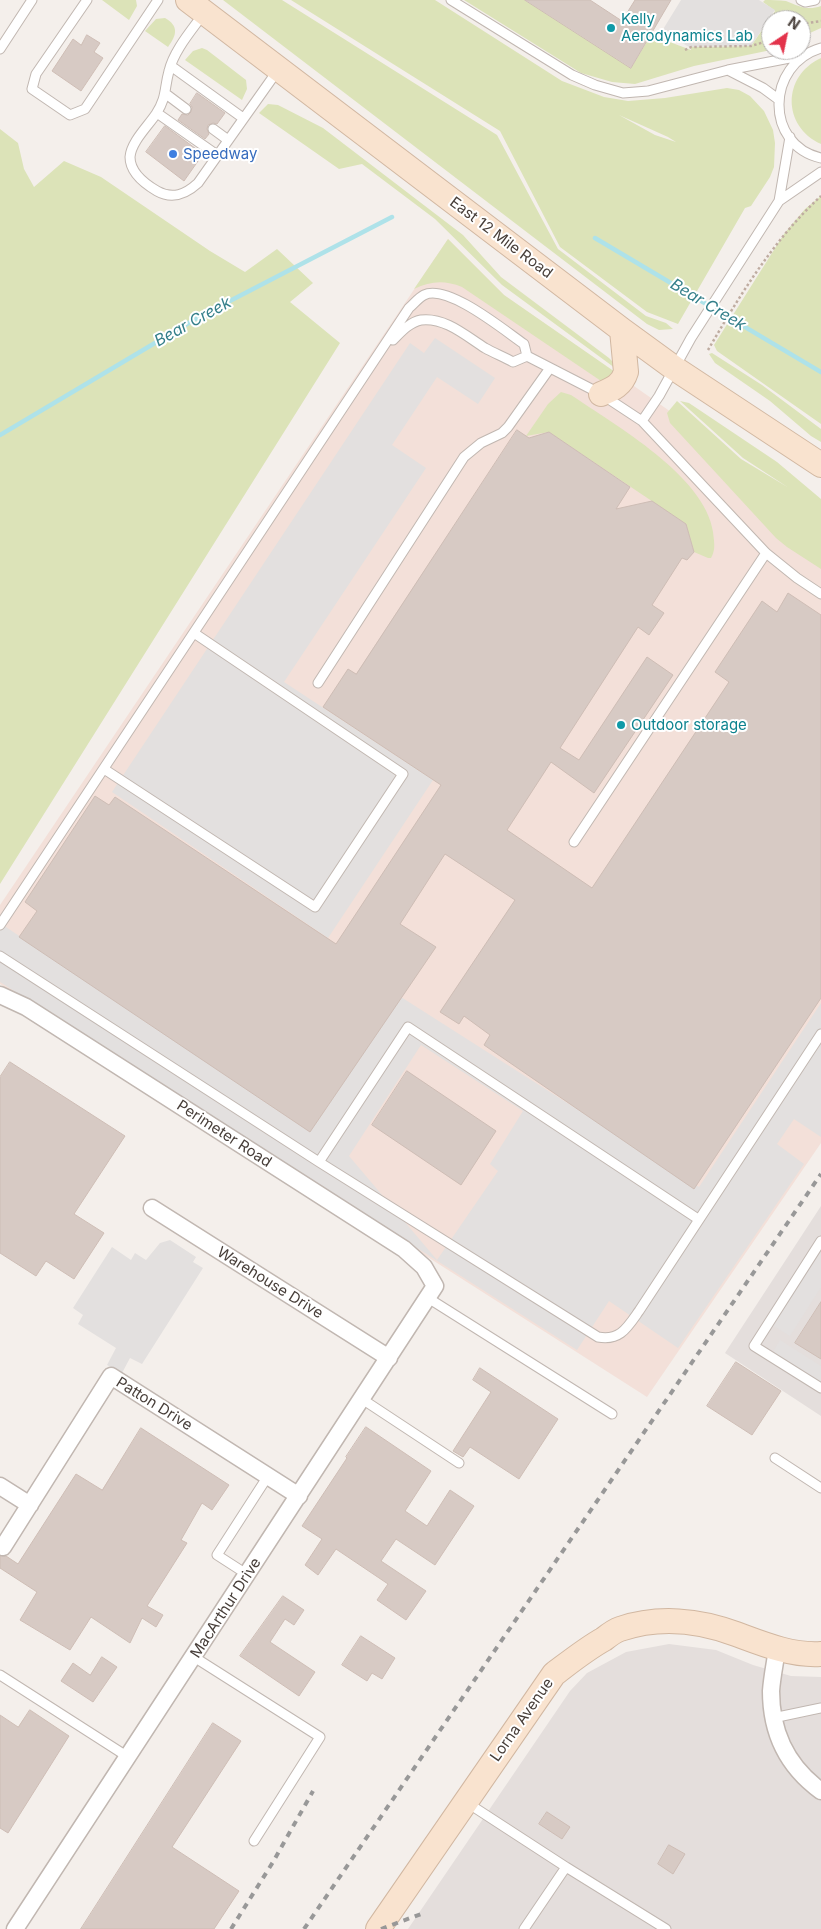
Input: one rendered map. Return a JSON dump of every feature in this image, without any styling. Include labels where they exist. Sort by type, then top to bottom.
[{"type":"main road","name":"East 12 Mile Road","points":[[196,6],[622,330],[674,368],[821,465]]},
{"type":"main road","points":[[601,394],[615,388],[624,378],[626,372],[622,330]]},
{"type":"main road","name":"Lorna Avenue","points":[[378,1929],[554,1674],[586,1650],[619,1629],[659,1621],[692,1622],[722,1628],[777,1649],[811,1655],[821,1654]]},
{"type":"street","name":"Perimeter Road","points":[[0,995],[26,1008],[404,1249],[424,1267],[432,1292]]},
{"type":"street","name":"Warehouse Drive","points":[[152,1208],[389,1358]]},
{"type":"street","name":"MacArthur Drive","points":[[15,1929],[432,1292]]},
{"type":"street","name":"Patton Drive","points":[[4,1547],[111,1376],[299,1496]]},
{"type":"street","points":[[0,1486],[30,1505]]},
{"type":"street","points":[[777,1649],[771,1690],[773,1718],[784,1752],[811,1784],[821,1792]]},
{"type":"lane","points":[[0,49],[32,0]]},
{"type":"lane","points":[[87,0],[36,74],[32,89],[70,115],[85,109],[158,0]]},
{"type":"lane","points":[[451,0],[572,75],[623,92],[648,91],[728,70],[779,60]]},
{"type":"lane","points":[[800,0],[805,2],[815,0]]},
{"type":"lane","points":[[196,6],[171,66],[166,94],[157,113],[134,146],[130,155],[132,167],[139,177],[157,191],[166,195],[177,196],[190,190],[198,182],[278,69]]},
{"type":"lane","points":[[797,60],[782,81],[778,99],[780,118],[790,137],[803,150],[821,158]]},
{"type":"lane","points":[[171,66],[242,118]]},
{"type":"lane","points":[[728,70],[763,88],[778,99]]},
{"type":"lane","points":[[166,94],[186,109]]},
{"type":"lane","points":[[157,113],[217,155]]},
{"type":"lane","points":[[213,129],[228,140]]},
{"type":"lane","points":[[780,201],[790,137]]},
{"type":"lane","points":[[642,422],[702,321],[780,201],[821,172]]},
{"type":"lane","points":[[0,925],[409,308],[425,294],[444,294],[459,300],[524,344],[527,356],[601,394],[642,422],[766,553],[797,578],[821,594]]},
{"type":"lane","points":[[377,358],[404,329],[420,320],[436,320],[453,327],[486,348],[513,362],[527,356]]},
{"type":"lane","points":[[318,683],[464,457],[480,444],[502,433],[508,427],[550,368]]},
{"type":"lane","points":[[574,842],[766,553]]},
{"type":"lane","points":[[104,768],[314,908],[403,774],[194,633]]},
{"type":"lane","points":[[0,956],[319,1162],[598,1337],[609,1339],[628,1327],[821,1034]]},
{"type":"lane","points":[[319,1162],[408,1027],[698,1219]]},
{"type":"lane","points":[[821,1241],[754,1346],[821,1388]]},
{"type":"lane","points":[[432,1292],[612,1414]]},
{"type":"lane","points":[[362,1399],[460,1463]]},
{"type":"lane","points":[[775,1458],[821,1488]]},
{"type":"lane","points":[[248,1574],[217,1555],[268,1476]]},
{"type":"lane","points":[[194,1657],[320,1736],[254,1841]]},
{"type":"lane","points":[[0,1675],[128,1757]]},
{"type":"lane","points":[[773,1718],[821,1708]]},
{"type":"lane","points":[[466,1802],[566,1868],[666,1929]]},
{"type":"lane","points":[[524,1929],[566,1868]]},
{"type":"path","points":[[685,50],[691,47],[751,46],[761,43]]},
{"type":"path","points":[[708,350],[746,288],[784,234],[802,213],[821,196]]},
{"type":"shaded area","points":[[681,0],[759,0],[775,10],[761,10],[761,31],[751,46],[689,47],[662,31]]},
{"type":"shaded area","points":[[448,239],[504,295],[741,461],[821,512],[821,1143],[647,1397],[0,984],[0,905]]},
{"type":"shaded area","points":[[435,338],[495,378],[478,404],[437,377],[392,445],[426,468],[284,682],[433,780],[328,938],[112,792],[410,343],[424,353]]},
{"type":"shaded area","points":[[0,923],[310,1132],[401,997],[699,1187],[821,1003],[821,1137],[794,1119],[777,1144],[804,1164],[678,1348],[609,1301],[577,1350],[0,982]],"holes":[[[421,1045],[523,1111],[490,1164],[498,1171],[437,1260],[349,1156]]]},
{"type":"shaded area","points":[[821,1206],[821,1416],[725,1353]]},
{"type":"shaded area","points":[[170,1240],[196,1257],[193,1262],[203,1268],[142,1364],[130,1358],[122,1373],[107,1365],[116,1348],[78,1324],[83,1315],[73,1308],[112,1247],[131,1260],[135,1253],[146,1260],[160,1243]]},
{"type":"shaded area","points":[[821,1241],[821,1287],[790,1336],[769,1323]]},
{"type":"shaded area","points":[[780,1340],[821,1366],[821,1389],[770,1357]]},
{"type":"shaded area","points":[[669,1644],[716,1650],[753,1665],[791,1676],[821,1677],[821,1929],[408,1929],[570,1691],[587,1673],[626,1652]]},
{"type":"green space","points":[[102,0],[136,0],[137,6],[129,20]]},
{"type":"green space","points":[[223,0],[282,0],[497,135],[558,249],[646,316],[666,323],[673,329],[659,330],[647,324]]},
{"type":"green space","points":[[291,0],[435,0],[562,81],[604,97],[628,101],[665,98],[727,88],[739,90],[750,96],[764,111],[773,130],[775,143],[774,167],[770,177],[751,206],[745,208],[678,324],[647,312],[560,247],[500,131]],"holes":[[[619,115],[676,142],[655,135]]]},
{"type":"green space","points":[[464,0],[525,0],[631,68],[651,35],[691,50],[691,47],[751,46],[761,31],[761,52],[694,66],[635,84],[612,82],[581,73]]},
{"type":"green space","points":[[765,0],[778,0],[807,8],[821,6],[821,28],[811,32],[811,10],[774,10],[763,2]]},
{"type":"green space","points":[[165,18],[173,24],[175,31],[175,35],[168,47],[145,31],[156,19]]},
{"type":"green space","points":[[202,48],[246,80],[247,89],[242,100],[185,60],[193,51]]},
{"type":"green space","points":[[821,58],[821,144],[808,136],[799,125],[794,114],[792,101],[794,88],[799,76],[808,66]]},
{"type":"green space","points":[[268,104],[278,105],[323,128],[463,235],[501,277],[609,358],[615,364],[615,368],[502,285],[435,219],[362,164],[339,169],[259,113]]},
{"type":"green space","points":[[0,129],[18,143],[24,169],[34,187],[64,161],[101,177],[210,251],[245,272],[277,249],[313,283],[290,302],[340,343],[0,884]]},
{"type":"green space","points":[[821,196],[821,424],[717,351],[714,345],[784,234],[805,209]]},
{"type":"green space","points":[[448,239],[504,295],[618,374],[604,383],[462,287],[438,282],[414,289]]},
{"type":"green space","points":[[712,353],[762,385],[821,429],[821,442],[811,436],[770,401],[715,363],[709,354]]},
{"type":"green space","points":[[561,392],[571,395],[656,454],[694,491],[706,511],[713,532],[714,548],[711,558],[694,552],[686,524],[549,432],[526,436],[548,404]]},
{"type":"green space","points":[[677,401],[741,459],[789,488],[743,458],[680,401],[689,403],[777,462],[821,499],[821,569],[776,538],[670,423],[667,413]]},
{"type":"building","name":"Kelly Aerodynamics Lab","points":[[525,0],[590,0],[622,21],[635,0],[671,0],[631,68]]},
{"type":"building","points":[[87,35],[100,43],[94,52],[103,58],[81,91],[52,71],[73,39],[81,45]]},
{"type":"building","points":[[197,93],[225,113],[217,124],[208,125],[209,134],[205,139],[178,120],[182,114],[188,115],[191,112],[192,107],[190,104]]},
{"type":"building","points":[[165,126],[203,154],[184,181],[146,152]]},
{"type":"building","points":[[517,430],[529,438],[549,432],[630,487],[616,509],[652,501],[686,524],[694,552],[687,560],[682,558],[652,605],[664,613],[649,635],[638,627],[560,748],[579,760],[647,657],[673,675],[594,793],[551,762],[507,830],[592,888],[729,682],[715,672],[762,601],[777,612],[788,593],[821,615],[821,998],[694,1189],[484,1045],[490,1035],[464,1016],[459,1024],[440,1012],[515,900],[445,854],[400,924],[436,947],[310,1132],[19,937],[37,911],[25,902],[95,796],[109,805],[115,797],[336,944],[441,785],[323,707],[348,669],[356,674]]},
{"type":"building","points":[[10,1062],[125,1136],[74,1214],[104,1233],[74,1279],[46,1261],[36,1276],[0,1253],[0,1077]]},
{"type":"building","points":[[407,1071],[496,1131],[461,1185],[372,1125]]},
{"type":"building","points":[[821,1302],[821,1359],[795,1343]]},
{"type":"building","points":[[736,1362],[781,1391],[752,1435],[707,1406]]},
{"type":"building","points":[[480,1368],[558,1419],[519,1479],[470,1447],[463,1457],[453,1451],[491,1392],[473,1380]]},
{"type":"building","points":[[366,1427],[431,1471],[405,1511],[427,1526],[450,1490],[474,1506],[435,1565],[396,1539],[381,1561],[426,1591],[406,1620],[377,1600],[388,1584],[336,1549],[318,1575],[305,1565],[322,1539],[302,1526]]},
{"type":"building","points":[[141,1428],[229,1485],[212,1510],[202,1503],[181,1540],[187,1543],[147,1606],[163,1615],[156,1627],[142,1618],[130,1643],[91,1617],[70,1650],[20,1620],[37,1592],[0,1568],[0,1556],[6,1556],[18,1564],[76,1474],[102,1490]]},
{"type":"building","points":[[283,1596],[304,1610],[294,1625],[285,1619],[270,1642],[315,1672],[299,1696],[240,1656]]},
{"type":"building","points":[[361,1636],[395,1658],[382,1679],[372,1673],[367,1681],[342,1665]]},
{"type":"building","points":[[102,1657],[117,1667],[93,1702],[61,1681],[73,1663],[90,1675]]},
{"type":"building","points":[[30,1710],[69,1736],[8,1833],[0,1828],[0,1715],[18,1727]]},
{"type":"building","points":[[213,1723],[241,1741],[172,1847],[239,1891],[214,1929],[81,1929]]},
{"type":"building","points":[[547,1812],[570,1827],[562,1839],[539,1824]]},
{"type":"building","points":[[669,1845],[685,1854],[673,1874],[658,1864]]},
{"type":"waterway","name":"Bear Creek","points":[[0,435],[197,318],[392,217]]},
{"type":"waterway","name":"Bear Creek","points":[[595,238],[821,372]]},
{"type":"railway","points":[[304,1929],[821,1174]]},
{"type":"railway","points":[[231,1929],[273,1862],[313,1791]]},
{"type":"railway","points":[[381,1929],[421,1914]]},
{"type":"place","name":"Kelly Aerodynamics Lab","points":[[611,28]]},
{"type":"place","name":"Speedway","points":[[173,154]]},
{"type":"place","name":"Outdoor storage","points":[[621,725]]}]
